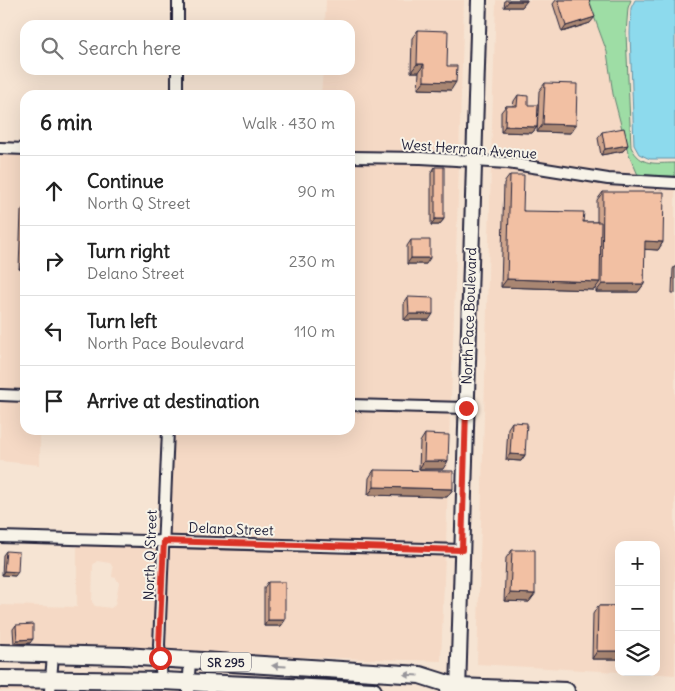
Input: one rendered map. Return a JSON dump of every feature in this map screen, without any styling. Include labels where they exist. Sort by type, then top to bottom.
[{"type":"main road","name":"North Pace Boulevard","points":[[458,689],[479,0]]},
{"type":"main road","name":"SR 295","points":[[0,654],[160,658],[420,675],[458,689]]},
{"type":"main road","name":"SR 295","points":[[0,679],[51,686],[162,681],[188,687],[372,691]]},
{"type":"main road","name":"SR 295","points":[[434,691],[458,689],[566,691]]},
{"type":"street","points":[[178,0],[178,20]]},
{"type":"street","points":[[177,75],[177,90]]},
{"type":"street","points":[[0,148],[20,149]]},
{"type":"street","name":"West Herman Avenue","points":[[355,157],[518,164],[608,179],[675,183]]},
{"type":"street","points":[[0,395],[20,396]]},
{"type":"street","points":[[355,405],[466,408]]},
{"type":"street","name":"North Q Street","points":[[162,681],[159,645],[168,435]]},
{"type":"street","name":"Delano Street","points":[[0,537],[462,550]]},
{"type":"street","points":[[51,686],[53,655]]},
{"type":"street","points":[[188,687],[190,660]]},
{"type":"street","points":[[327,690],[328,669]]},
{"type":"shaded area","points":[[326,0],[464,0],[459,155],[355,152],[355,90],[321,90],[323,75],[355,75],[355,20],[325,20]]},
{"type":"shaded area","points":[[496,0],[588,0],[607,52],[613,94],[628,152],[638,175],[675,176],[675,178],[609,174],[519,159],[491,157]]},
{"type":"shaded area","points":[[0,153],[20,154],[20,391],[0,390]]},
{"type":"shaded area","points":[[355,162],[459,165],[451,402],[355,400]]},
{"type":"shaded area","points":[[491,167],[608,184],[675,188],[675,675],[660,674],[660,541],[615,541],[615,672],[477,664]]},
{"type":"shaded area","points":[[0,400],[20,401],[20,435],[40,435],[40,465],[0,461]]},
{"type":"shaded area","points":[[355,410],[450,412],[446,545],[168,536],[172,435],[355,435]]},
{"type":"shaded area","points":[[77,544],[160,546],[156,653],[0,648],[0,605],[77,607]],"holes":[[[97,561],[110,563],[113,568],[112,577],[116,578],[119,583],[115,605],[111,608],[95,606],[92,602],[93,565]]]},
{"type":"shaded area","points":[[168,546],[445,554],[441,661],[165,653]]},
{"type":"shaded area","points":[[0,685],[47,686],[46,691],[0,691]]},
{"type":"shaded area","points":[[55,686],[184,690],[55,691]]},
{"type":"green space","points":[[588,0],[631,0],[628,8],[626,33],[631,147],[639,158],[644,161],[675,163],[675,176],[638,175],[628,152],[613,94],[607,52]]},
{"type":"water","points":[[635,0],[675,0],[675,159],[650,159],[639,154],[634,145],[630,33],[631,8]]},
{"type":"building","points":[[527,0],[527,1],[509,1]]},
{"type":"building","points":[[558,0],[589,0],[595,17],[566,26]]},
{"type":"building","points":[[418,30],[448,31],[447,66],[457,66],[456,82],[424,81],[424,64],[417,64]]},
{"type":"building","points":[[545,83],[577,84],[576,125],[543,124]]},
{"type":"building","points":[[518,95],[528,96],[528,105],[538,105],[537,127],[505,126],[506,106],[517,106]]},
{"type":"building","points":[[624,128],[628,145],[605,149],[602,132]]},
{"type":"building","points":[[435,167],[444,167],[444,219],[435,219]]},
{"type":"building","points":[[510,175],[524,175],[523,211],[584,212],[583,222],[601,222],[600,282],[507,279]]},
{"type":"building","points":[[603,192],[664,192],[663,242],[645,241],[644,284],[602,284]]},
{"type":"building","points":[[411,240],[430,240],[430,258],[411,258]]},
{"type":"building","points":[[408,297],[433,298],[433,314],[409,314]]},
{"type":"building","points":[[512,422],[527,423],[525,455],[510,454]]},
{"type":"building","points":[[425,434],[449,435],[448,461],[424,461]]},
{"type":"building","points":[[374,470],[453,471],[453,489],[374,487]]},
{"type":"building","points":[[512,550],[535,550],[535,594],[510,593]]},
{"type":"building","points":[[6,551],[19,552],[18,572],[4,571]]},
{"type":"building","points":[[268,582],[285,582],[285,620],[268,620]]},
{"type":"building","points":[[598,606],[615,606],[615,651],[597,651]]},
{"type":"building","points":[[33,624],[33,639],[17,640],[16,625]]},
{"type":"route","points":[[160,658],[164,541],[462,550],[466,408]]}]
